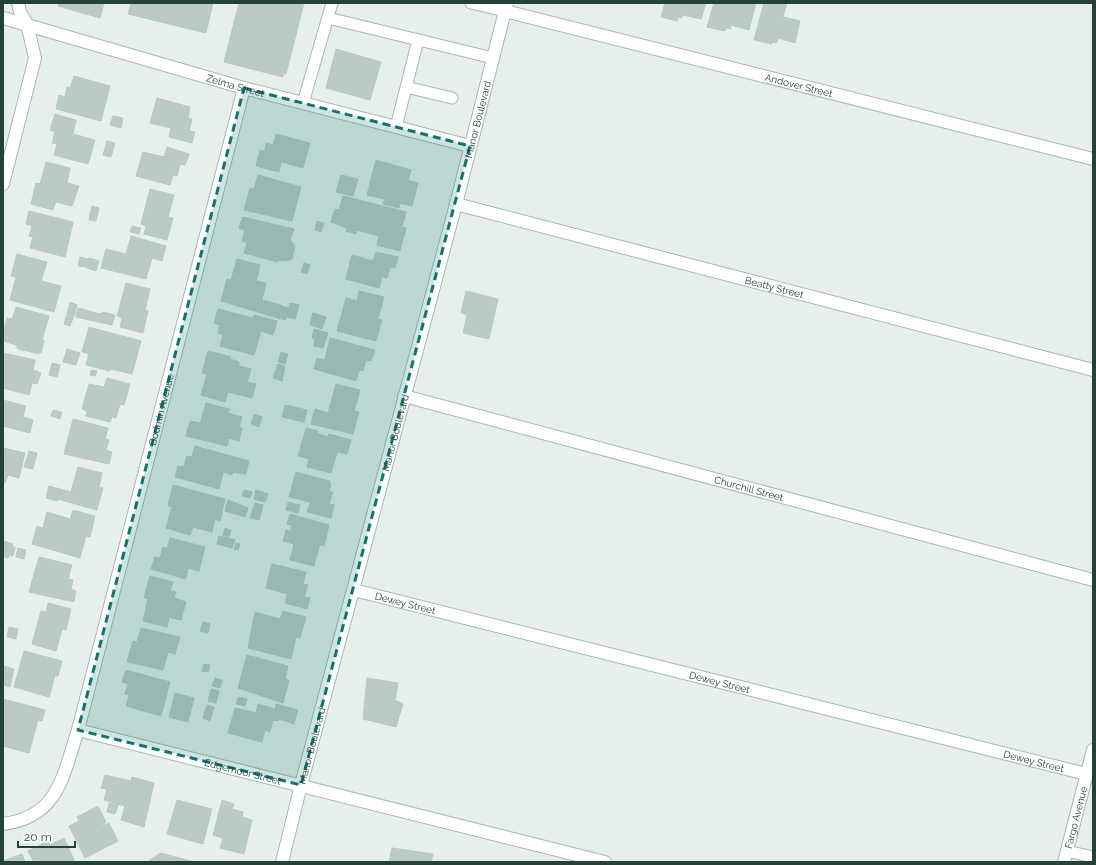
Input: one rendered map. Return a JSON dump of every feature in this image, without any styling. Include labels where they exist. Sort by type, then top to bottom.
[{"type":"street","points":[[3,184],[35,58],[28,24],[20,12],[18,3]]},
{"type":"street","name":"Manor Boulevard","points":[[282,862],[301,785],[456,204],[506,7]]},
{"type":"street","name":"Andover Street","points":[[506,7],[1093,159]]},
{"type":"street","name":"Zelma Street","points":[[3,18],[28,24],[244,88],[470,146]]},
{"type":"street","name":"Bodmin Avenue","points":[[78,730],[244,88]]},
{"type":"street","name":"Beatty Street","points":[[456,204],[1093,370]]},
{"type":"street","name":"Churchill Street","points":[[404,396],[1093,580]]},
{"type":"street","name":"Dewey Street","points":[[354,590],[1086,774]]},
{"type":"street","points":[[3,824],[14,823],[33,815],[45,806],[56,793],[78,730]]},
{"type":"street","name":"Edgemoor Street","points":[[78,730],[605,862]]},
{"type":"street","name":"Fargo Avenue","points":[[1065,856],[1093,751]]},
{"type":"lane","points":[[303,103],[332,3]]},
{"type":"lane","points":[[471,3],[506,7]]},
{"type":"lane","points":[[328,18],[493,58]]},
{"type":"lane","points":[[396,127],[418,40]]},
{"type":"lane","points":[[406,87],[452,98]]},
{"type":"lane","points":[[1065,856],[1093,857]]},
{"type":"highlighted area","points":[[244,88],[470,146],[301,785],[78,730]]},
{"type":"building","points":[[59,3],[104,3],[100,18],[58,6]]},
{"type":"building","points":[[131,3],[213,3],[206,33],[128,14]]},
{"type":"building","points":[[239,3],[304,3],[286,74],[284,73],[283,77],[224,62]]},
{"type":"building","points":[[665,3],[706,3],[701,19],[683,15],[682,18],[678,17],[677,21],[661,17]]},
{"type":"building","points":[[714,3],[756,3],[749,30],[731,25],[731,29],[726,28],[725,31],[707,27]]},
{"type":"building","points":[[764,3],[787,3],[783,17],[800,21],[795,43],[778,38],[777,43],[772,42],[772,44],[754,40]]},
{"type":"building","points":[[336,49],[381,62],[370,100],[326,88]]},
{"type":"building","points":[[74,76],[110,86],[101,121],[56,109],[59,95],[65,97],[67,87],[70,88]]},
{"type":"building","points":[[157,98],[190,107],[188,118],[192,119],[189,131],[195,132],[192,143],[169,137],[171,128],[150,123]]},
{"type":"building","points":[[55,114],[76,120],[73,134],[95,140],[88,164],[54,155],[57,144],[52,143],[55,132],[50,130]]},
{"type":"building","points":[[113,116],[123,118],[121,128],[110,125]]},
{"type":"building","points":[[276,134],[310,143],[303,168],[281,162],[279,172],[256,166],[260,150],[265,151],[266,143],[273,145]]},
{"type":"building","points":[[107,141],[115,143],[111,157],[103,155]]},
{"type":"building","points":[[167,147],[189,154],[185,165],[180,164],[177,176],[173,175],[170,185],[136,176],[143,152],[164,157]]},
{"type":"building","points":[[376,160],[411,170],[408,180],[418,183],[412,206],[400,203],[399,208],[383,204],[385,199],[367,195]]},
{"type":"building","points":[[46,162],[70,168],[67,183],[79,186],[72,206],[56,202],[53,210],[31,204],[36,183],[40,184]]},
{"type":"building","points":[[258,175],[301,187],[292,221],[244,210],[250,188],[254,189]]},
{"type":"building","points":[[341,175],[358,179],[353,196],[336,192]]},
{"type":"building","points":[[150,189],[174,195],[168,217],[173,218],[167,240],[144,234],[146,226],[141,224]]},
{"type":"building","points":[[343,196],[406,212],[402,227],[406,228],[400,251],[377,245],[379,236],[357,230],[356,234],[346,231],[347,228],[331,222],[335,209],[339,210]]},
{"type":"building","points":[[92,206],[99,208],[96,221],[89,220]]},
{"type":"building","points":[[29,211],[73,222],[65,257],[30,248],[33,237],[29,236],[32,226],[26,224]]},
{"type":"building","points":[[243,217],[294,229],[290,240],[295,246],[292,259],[286,261],[279,260],[278,262],[244,253],[247,243],[242,241],[245,230],[239,228]]},
{"type":"building","points":[[317,221],[324,223],[321,232],[315,230]]},
{"type":"building","points":[[132,226],[141,228],[139,234],[130,232]]},
{"type":"building","points":[[131,236],[166,246],[162,261],[152,258],[146,279],[101,268],[106,249],[126,254]]},
{"type":"building","points":[[376,252],[398,257],[395,268],[390,267],[387,278],[382,277],[379,288],[346,279],[352,255],[373,261]]},
{"type":"building","points":[[17,254],[47,262],[41,281],[61,286],[54,312],[10,300],[16,277],[11,276]]},
{"type":"building","points":[[80,257],[88,259],[86,267],[78,266]]},
{"type":"building","points":[[89,258],[99,261],[96,271],[87,268]]},
{"type":"building","points":[[237,259],[260,265],[256,281],[266,283],[262,300],[281,305],[278,318],[221,301],[227,279],[231,280]]},
{"type":"building","points":[[304,263],[310,265],[307,274],[301,272]]},
{"type":"building","points":[[126,283],[150,289],[145,310],[148,311],[143,333],[120,327],[122,318],[117,316]]},
{"type":"building","points":[[359,291],[384,297],[378,319],[382,320],[376,341],[337,331],[346,298],[357,301]]},
{"type":"building","points":[[466,291],[498,299],[489,339],[463,333],[467,315],[461,313]]},
{"type":"building","points":[[70,302],[77,305],[74,317],[67,315]]},
{"type":"building","points":[[290,303],[299,305],[295,319],[287,317]]},
{"type":"building","points":[[281,306],[289,308],[286,320],[278,318]]},
{"type":"building","points":[[16,307],[49,316],[42,340],[44,340],[41,353],[39,352],[39,354],[19,349],[17,348],[17,345],[3,341],[3,329],[4,330],[7,318],[12,319]]},
{"type":"building","points":[[78,308],[100,314],[103,312],[115,315],[112,325],[76,317]]},
{"type":"building","points":[[218,309],[253,318],[254,315],[277,321],[273,335],[261,331],[254,355],[220,346],[223,335],[218,333],[220,325],[214,323]]},
{"type":"building","points":[[313,313],[326,317],[322,329],[310,325]]},
{"type":"building","points":[[66,316],[73,318],[70,326],[64,324]]},
{"type":"building","points":[[89,327],[141,341],[132,374],[111,369],[110,371],[86,365],[89,354],[82,352]]},
{"type":"building","points":[[314,329],[328,333],[323,348],[314,346],[315,339],[312,338]]},
{"type":"building","points":[[330,338],[375,350],[371,361],[366,360],[363,371],[359,370],[356,381],[314,369],[317,358],[325,360]]},
{"type":"building","points":[[67,349],[80,353],[76,365],[63,362]]},
{"type":"building","points":[[208,351],[231,357],[230,359],[239,362],[239,366],[251,369],[247,382],[256,384],[252,398],[228,392],[225,402],[201,395],[207,374],[202,373]]},
{"type":"building","points":[[281,352],[288,354],[285,364],[278,362]]},
{"type":"building","points":[[3,353],[35,360],[33,370],[41,373],[37,384],[32,383],[29,395],[3,388]]},
{"type":"building","points":[[52,363],[60,365],[57,377],[49,375]]},
{"type":"building","points":[[278,364],[285,366],[282,381],[273,378]]},
{"type":"building","points":[[91,370],[97,371],[95,376],[90,375]]},
{"type":"building","points":[[107,378],[130,384],[124,405],[120,404],[116,418],[112,417],[110,422],[86,416],[87,411],[82,409],[89,384],[104,387]]},
{"type":"building","points":[[336,384],[360,390],[354,411],[359,412],[353,434],[311,424],[315,409],[328,413]]},
{"type":"building","points":[[3,400],[26,406],[23,417],[33,420],[30,433],[3,426]]},
{"type":"building","points":[[206,403],[230,409],[228,413],[242,417],[239,427],[242,428],[239,441],[229,438],[227,446],[186,436],[190,421],[200,423]]},
{"type":"building","points":[[285,405],[307,410],[304,422],[282,417]]},
{"type":"building","points":[[53,410],[62,412],[60,419],[51,416]]},
{"type":"building","points":[[254,414],[262,417],[259,427],[251,424]]},
{"type":"building","points":[[73,419],[108,428],[105,439],[109,440],[106,450],[112,452],[109,464],[64,454]]},
{"type":"building","points":[[306,428],[318,431],[317,433],[328,437],[329,434],[351,440],[347,454],[337,452],[331,473],[307,467],[309,459],[298,456]]},
{"type":"building","points":[[195,446],[249,461],[246,474],[233,472],[232,475],[223,472],[219,489],[175,477],[178,466],[184,467],[187,456],[192,457]]},
{"type":"building","points":[[3,448],[25,453],[19,478],[8,475],[5,483],[3,483]]},
{"type":"building","points":[[29,451],[37,453],[33,469],[24,467]]},
{"type":"building","points":[[78,467],[102,473],[99,487],[103,488],[97,510],[57,499],[60,489],[71,492]]},
{"type":"building","points":[[296,472],[330,481],[329,483],[331,484],[329,492],[333,492],[329,504],[334,505],[331,518],[307,512],[310,502],[289,497]]},
{"type":"building","points":[[173,485],[225,499],[220,521],[215,519],[212,532],[193,527],[190,535],[166,528],[172,507],[168,506]]},
{"type":"building","points":[[49,486],[60,489],[57,501],[46,498]]},
{"type":"building","points":[[244,490],[252,492],[250,498],[242,496]]},
{"type":"building","points":[[256,490],[268,494],[265,502],[254,499]]},
{"type":"building","points":[[228,500],[248,508],[245,517],[225,511]]},
{"type":"building","points":[[288,502],[300,505],[298,513],[286,510]]},
{"type":"building","points":[[255,503],[263,505],[259,520],[250,518]]},
{"type":"building","points":[[73,510],[95,516],[90,537],[86,536],[80,558],[32,544],[37,526],[43,528],[47,512],[70,519]]},
{"type":"building","points":[[290,514],[329,525],[324,546],[320,545],[314,566],[290,560],[294,544],[283,541],[286,530],[291,532],[292,525],[287,524]]},
{"type":"building","points":[[225,528],[231,530],[229,537],[223,535]]},
{"type":"building","points":[[219,536],[235,540],[232,548],[217,544]]},
{"type":"building","points":[[170,538],[205,547],[199,571],[188,568],[186,579],[151,569],[155,557],[160,558],[163,547],[167,549]]},
{"type":"building","points":[[4,541],[13,544],[12,547],[15,547],[13,556],[9,555],[8,558],[3,556]]},
{"type":"building","points":[[236,543],[240,544],[238,550],[234,549]]},
{"type":"building","points":[[18,548],[26,550],[24,559],[16,557]]},
{"type":"building","points":[[39,557],[72,565],[68,579],[73,580],[71,589],[76,591],[74,602],[29,592]]},
{"type":"building","points":[[272,564],[306,572],[303,584],[308,585],[304,597],[310,598],[307,609],[285,603],[287,594],[266,588]]},
{"type":"building","points":[[150,576],[173,582],[170,591],[176,592],[174,598],[186,602],[181,620],[169,617],[167,627],[143,621],[148,599],[144,598]]},
{"type":"building","points":[[48,603],[71,609],[66,630],[62,629],[56,651],[32,644],[41,611],[46,612]]},
{"type":"building","points":[[283,611],[306,617],[300,638],[296,637],[291,659],[248,648],[255,612],[280,619]]},
{"type":"building","points":[[203,622],[210,624],[208,633],[200,631]]},
{"type":"building","points":[[9,627],[18,629],[16,639],[7,637]]},
{"type":"building","points":[[141,628],[180,637],[175,654],[168,652],[163,670],[127,662],[133,641],[137,642]]},
{"type":"building","points":[[24,651],[62,661],[58,676],[55,676],[49,697],[14,687]]},
{"type":"building","points":[[247,655],[288,666],[285,679],[289,680],[283,703],[238,688]]},
{"type":"building","points":[[204,664],[210,665],[208,672],[202,671]]},
{"type":"building","points":[[3,666],[14,669],[10,687],[3,685]]},
{"type":"building","points":[[126,670],[170,682],[161,716],[126,706],[129,695],[125,694],[128,684],[122,682]]},
{"type":"building","points":[[215,678],[222,680],[220,688],[212,686]]},
{"type":"building","points":[[367,678],[398,683],[395,700],[403,704],[396,727],[363,719]]},
{"type":"building","points":[[211,689],[219,691],[216,703],[208,701]]},
{"type":"building","points":[[175,693],[194,698],[188,722],[169,717]]},
{"type":"building","points":[[238,697],[247,699],[245,706],[236,704]]},
{"type":"building","points":[[3,699],[45,710],[42,721],[38,720],[29,753],[3,746]]},
{"type":"building","points":[[258,704],[275,709],[276,704],[298,710],[294,724],[279,719],[278,721],[273,720],[270,732],[265,730],[262,742],[228,733],[235,708],[256,713]]},
{"type":"building","points":[[207,705],[214,707],[210,721],[203,718]]},
{"type":"building","points":[[105,775],[131,781],[132,777],[154,783],[144,827],[121,820],[125,806],[104,800],[107,789],[101,788]]},
{"type":"building","points":[[177,800],[212,809],[203,844],[167,834]]},
{"type":"building","points":[[222,800],[234,804],[232,809],[243,812],[242,817],[252,820],[244,854],[220,848],[223,838],[213,835]]},
{"type":"building","points":[[109,803],[118,805],[115,814],[107,812]]},
{"type":"building","points":[[98,806],[106,822],[98,828],[109,823],[118,841],[85,858],[69,826],[79,821],[77,817]]},
{"type":"building","points":[[64,838],[75,862],[34,862],[28,851],[48,841],[50,845]]},
{"type":"building","points":[[392,848],[433,854],[431,862],[389,862]]},
{"type":"building","points":[[160,853],[195,862],[147,862]]},
{"type":"building","points":[[22,854],[25,862],[3,862],[3,861]]}]
